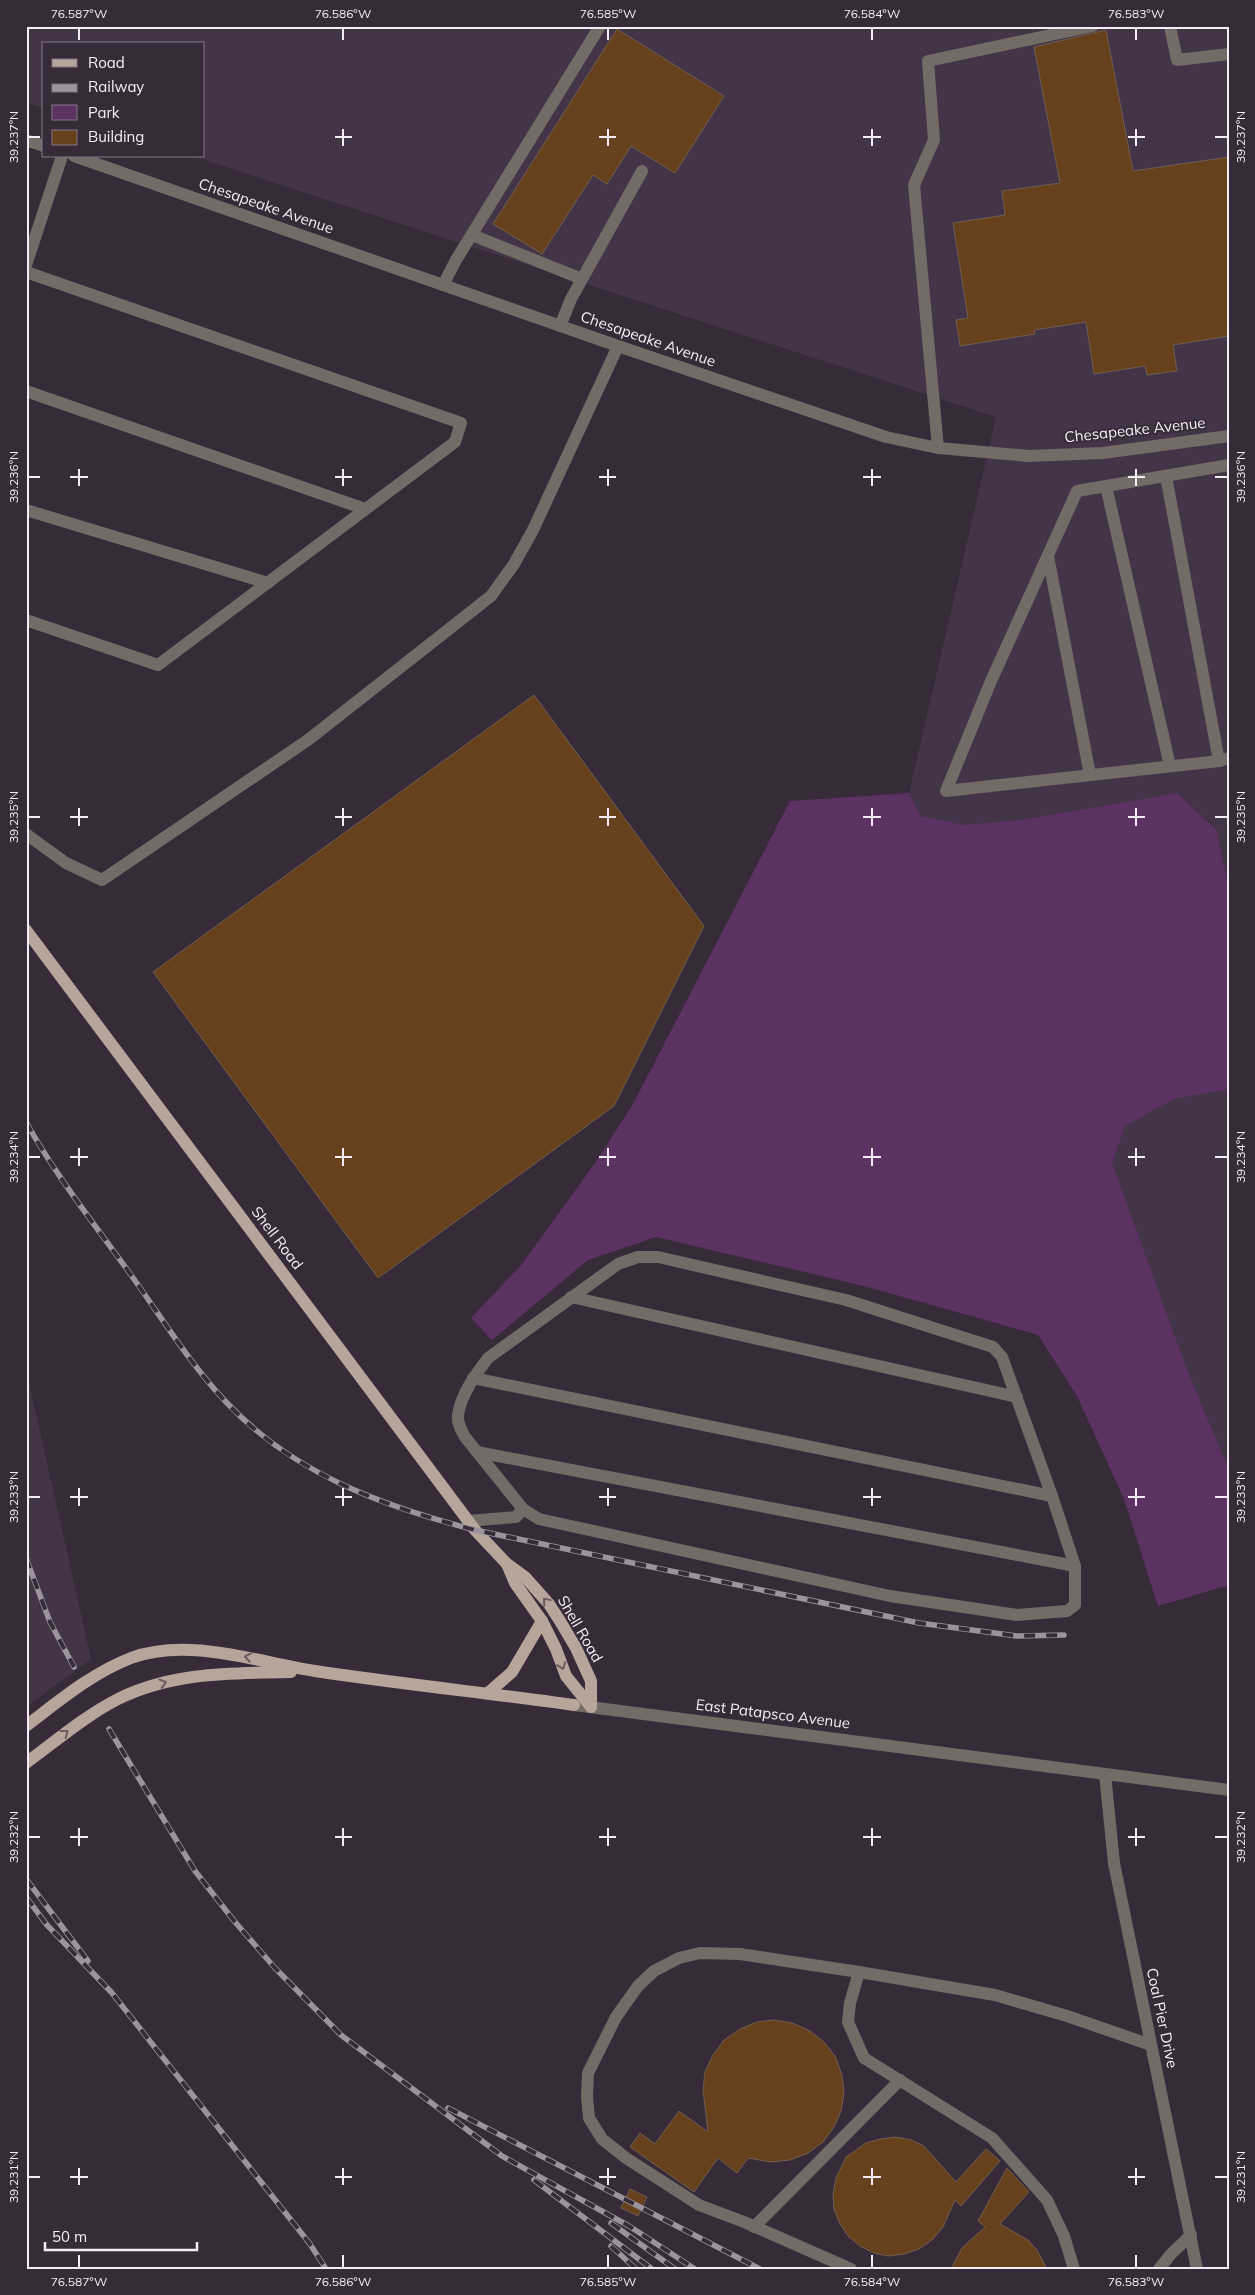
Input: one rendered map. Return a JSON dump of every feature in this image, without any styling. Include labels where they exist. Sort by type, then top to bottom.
[{"type":"main road","name":"Shell Road","points":[[26,930],[468,1521],[506,1563],[525,1577],[549,1604],[576,1648],[590,1682],[591,1707]]},
{"type":"main road","name":"Shell Road","points":[[506,1563],[515,1583],[542,1621],[566,1676],[591,1707]]},
{"type":"main road","points":[[488,1693],[512,1672],[542,1621]]},
{"type":"main road","name":"East Patapsco Avenue","points":[[26,1726],[64,1696],[105,1671],[132,1658],[158,1652],[210,1652],[246,1657],[313,1671],[574,1705]]},
{"type":"main road","name":"East Patapsco Avenue","points":[[26,1763],[81,1722],[117,1700],[150,1686],[192,1676],[215,1673],[313,1671]]},
{"type":"street","points":[[443,285],[600,26]]},
{"type":"street","points":[[938,448],[914,185],[934,140],[928,61],[1093,26]]},
{"type":"street","points":[[1170,26],[1176,60],[1229,54]]},
{"type":"street","points":[[26,140],[42,145]]},
{"type":"street","points":[[26,265],[61,158]]},
{"type":"street","name":"Chesapeake Avenue","points":[[80,158],[560,326],[886,437],[938,448],[1029,456],[1102,453],[1229,436]]},
{"type":"street","points":[[560,326],[582,279],[642,171]]},
{"type":"street","points":[[472,235],[582,279]]},
{"type":"street","points":[[26,272],[461,423],[455,442],[158,664],[26,620]]},
{"type":"street","points":[[26,834],[66,863],[102,880],[308,740],[491,596],[514,564],[533,530],[618,346]]},
{"type":"street","points":[[26,391],[365,509]]},
{"type":"street","points":[[1166,476],[1224,759],[946,791],[991,681],[1077,491],[1166,476],[1228,468]]},
{"type":"street","points":[[1106,486],[1170,766]]},
{"type":"street","points":[[26,510],[268,583]]},
{"type":"street","points":[[1048,556],[1090,775]]},
{"type":"street","points":[[638,1257],[658,1257],[846,1300],[993,1347],[1002,1356],[1075,1566],[1075,1605],[1066,1611],[1017,1615],[890,1596],[539,1519],[523,1509],[477,1452],[462,1431],[458,1415],[473,1378],[488,1358],[571,1297],[618,1264],[638,1257]]},
{"type":"street","points":[[571,1297],[1017,1397]]},
{"type":"street","points":[[473,1378],[1052,1496]]},
{"type":"street","points":[[477,1452],[1075,1566]]},
{"type":"street","points":[[468,1521],[516,1517],[523,1509]]},
{"type":"street","name":"East Patapsco Avenue","points":[[574,1705],[1229,1790]]},
{"type":"street","name":"Coal Pier Drive","points":[[1105,1774],[1114,1863],[1197,2269]]},
{"type":"street","points":[[851,2269],[699,2205],[626,2158],[602,2139],[589,2118],[587,2096],[588,2073],[616,2017],[638,1986],[654,1971],[678,1958],[700,1953],[740,1954],[996,1995],[1067,2016],[1151,2046]]},
{"type":"street","points":[[858,1972],[850,2003],[848,2022],[864,2058],[992,2138],[1047,2200],[1064,2236],[1074,2269]]},
{"type":"street","points":[[754,2227],[900,2080]]},
{"type":"street","points":[[1159,2269],[1190,2235]]},
{"type":"shaded area","points":[[26,26],[1229,26],[1229,1476],[909,793],[996,417],[198,158],[205,158],[205,42],[42,42],[42,107],[26,102]]},
{"type":"shaded area","points":[[26,1369],[91,1659],[26,1707]]},
{"type":"green space","points":[[909,793],[920,816],[964,825],[1022,820],[1177,793],[1217,831],[1229,892],[1229,1089],[1174,1099],[1125,1126],[1112,1163],[1187,1370],[1229,1470],[1229,1585],[1158,1606],[1124,1499],[1077,1396],[1038,1335],[864,1286],[656,1237],[588,1260],[492,1340],[471,1318],[522,1264],[595,1163],[633,1104],[790,801]]},
{"type":"building","points":[[617,29],[724,96],[675,173],[631,146],[607,184],[593,175],[542,254],[493,224]]},
{"type":"building","points":[[1106,30],[1133,171],[1229,157],[1229,336],[1173,345],[1177,371],[1147,375],[1145,366],[1094,374],[1086,322],[1034,330],[1035,334],[960,346],[956,320],[968,318],[953,223],[1005,215],[1002,191],[1060,183],[1034,47]]},
{"type":"building","points":[[534,695],[704,926],[614,1106],[378,1278],[153,972]]},
{"type":"building","points":[[774,2020],[792,2023],[810,2031],[824,2042],[835,2056],[842,2075],[844,2093],[841,2111],[834,2127],[823,2142],[808,2153],[790,2160],[771,2162],[748,2158],[737,2173],[718,2158],[694,2192],[630,2147],[640,2133],[655,2144],[679,2111],[708,2132],[703,2090],[705,2072],[713,2055],[724,2040],[740,2029],[757,2022]]},
{"type":"building","points":[[896,2137],[911,2140],[924,2146],[956,2182],[986,2149],[1000,2161],[961,2206],[955,2200],[943,2227],[932,2240],[919,2249],[904,2254],[888,2256],[874,2253],[860,2246],[848,2236],[839,2222],[834,2209],[833,2193],[836,2178],[846,2157],[866,2143]]},
{"type":"building","points":[[1007,2168],[1029,2192],[1000,2224],[1028,2240],[1037,2250],[1047,2269],[951,2269],[962,2248],[985,2227],[978,2221]]},
{"type":"building","points":[[630,2189],[647,2197],[638,2216],[621,2208]]},
{"type":"railway","points":[[26,1122],[76,1200],[188,1356],[226,1402],[252,1427],[281,1449],[310,1468],[341,1484],[406,1510],[475,1530],[919,1623],[1017,1636],[1064,1635]]},
{"type":"railway","points":[[26,1558],[50,1622],[74,1667]]},
{"type":"railway","points":[[109,1729],[195,1871],[235,1922],[275,1968],[341,2035],[502,2156],[629,2226],[695,2269]]},
{"type":"railway","points":[[26,1879],[88,1961]]},
{"type":"railway","points":[[26,1897],[47,1925],[112,1993],[310,2244],[326,2269]]},
{"type":"railway","points":[[448,2108],[760,2269]]},
{"type":"railway","points":[[534,2180],[652,2269]]},
{"type":"railway","points":[[611,2223],[675,2269]]},
{"type":"railway","points":[[611,2246],[636,2269]]}]
